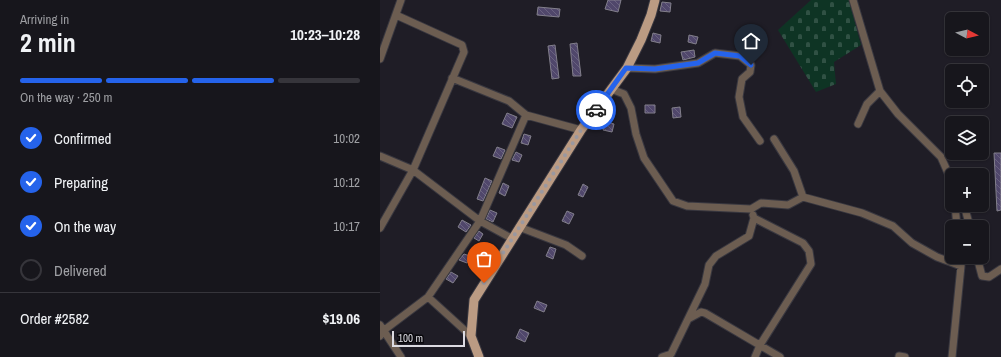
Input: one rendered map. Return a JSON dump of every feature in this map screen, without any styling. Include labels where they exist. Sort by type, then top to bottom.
[{"type":"main road","points":[[479,357],[471,336],[474,300],[511,238],[581,130],[626,68],[641,40],[651,15],[654,0]]},
{"type":"street","points":[[380,59],[401,0]]},
{"type":"street","points":[[853,0],[880,91],[898,114],[940,158],[945,168]]},
{"type":"street","points":[[380,228],[413,170],[464,52],[462,45],[396,15]]},
{"type":"street","points":[[626,68],[655,69],[698,63],[715,53],[740,56],[751,65],[750,72],[742,79],[739,97],[743,117],[760,141]]},
{"type":"street","points":[[452,78],[509,102],[526,115],[581,130]]},
{"type":"street","points":[[612,89],[624,94],[630,108],[636,134],[644,158],[673,201],[688,206],[751,209],[761,203],[788,205],[803,197],[862,213],[893,226],[912,243],[937,257],[961,266],[952,357]]},
{"type":"street","points":[[858,124],[868,104],[880,91]]},
{"type":"street","points":[[401,357],[381,331],[428,297],[480,221],[526,115]]},
{"type":"street","points":[[774,139],[794,171],[800,184],[803,197]]},
{"type":"street","points":[[380,156],[413,170],[480,221],[511,238]]},
{"type":"street","points":[[662,357],[673,355],[705,284],[709,265],[716,256],[749,236],[754,218],[751,209]]},
{"type":"street","points":[[754,218],[803,243],[809,251],[811,264],[760,345],[755,357]]},
{"type":"street","points":[[519,227],[566,245],[582,256]]},
{"type":"street","points":[[979,264],[982,276],[988,277],[1001,269]]},
{"type":"street","points":[[428,297],[471,336]]},
{"type":"street","points":[[690,318],[701,312],[705,313],[780,357]]},
{"type":"green space","points":[[811,0],[849,0],[861,45],[834,62],[836,84],[816,92],[778,30]]},
{"type":"building","points":[[608,0],[621,0],[618,12],[605,9]]},
{"type":"building","points":[[662,2],[671,3],[670,12],[660,11]]},
{"type":"building","points":[[538,7],[560,9],[559,17],[537,15]]},
{"type":"building","points":[[653,33],[661,35],[660,43],[651,41]]},
{"type":"building","points":[[689,35],[698,37],[696,44],[688,42]]},
{"type":"building","points":[[577,43],[581,76],[573,76],[570,44]]},
{"type":"building","points":[[555,45],[559,78],[552,79],[548,46]]},
{"type":"building","points":[[694,50],[695,57],[683,60],[681,52]]},
{"type":"building","points":[[645,105],[655,105],[655,113],[645,113]]},
{"type":"building","points":[[680,107],[681,117],[673,118],[672,108]]},
{"type":"building","points":[[507,113],[517,117],[512,128],[502,124]]},
{"type":"building","points":[[605,121],[614,124],[612,132],[603,130]]},
{"type":"building","points":[[524,134],[531,136],[528,145],[521,143]]},
{"type":"building","points":[[497,147],[505,150],[501,159],[493,156]]},
{"type":"building","points":[[516,152],[522,155],[519,162],[512,160]]},
{"type":"building","points":[[994,153],[1001,153],[1001,210],[997,211]]},
{"type":"building","points":[[485,178],[492,181],[483,201],[477,199]]},
{"type":"building","points":[[503,183],[509,186],[505,196],[499,193]]},
{"type":"building","points":[[583,184],[588,187],[583,197],[578,195]]},
{"type":"building","points":[[490,210],[497,213],[493,222],[486,219]]},
{"type":"building","points":[[567,211],[574,214],[569,224],[562,221]]},
{"type":"building","points":[[462,220],[471,225],[466,232],[458,227]]},
{"type":"building","points":[[479,231],[483,234],[479,241],[474,238]]},
{"type":"building","points":[[550,247],[556,249],[553,259],[546,256]]},
{"type":"building","points":[[464,254],[470,256],[467,263],[459,260]]},
{"type":"building","points":[[451,272],[458,276],[453,283],[446,279]]},
{"type":"building","points":[[537,301],[547,305],[544,312],[534,308]]},
{"type":"building","points":[[520,329],[529,333],[525,342],[516,338]]},
{"type":"way so far","points":[[484,283],[511,238],[581,130],[596,110]]},
{"type":"route","points":[[596,110],[626,68],[655,69],[698,63],[715,53],[740,56],[751,65]]}]
